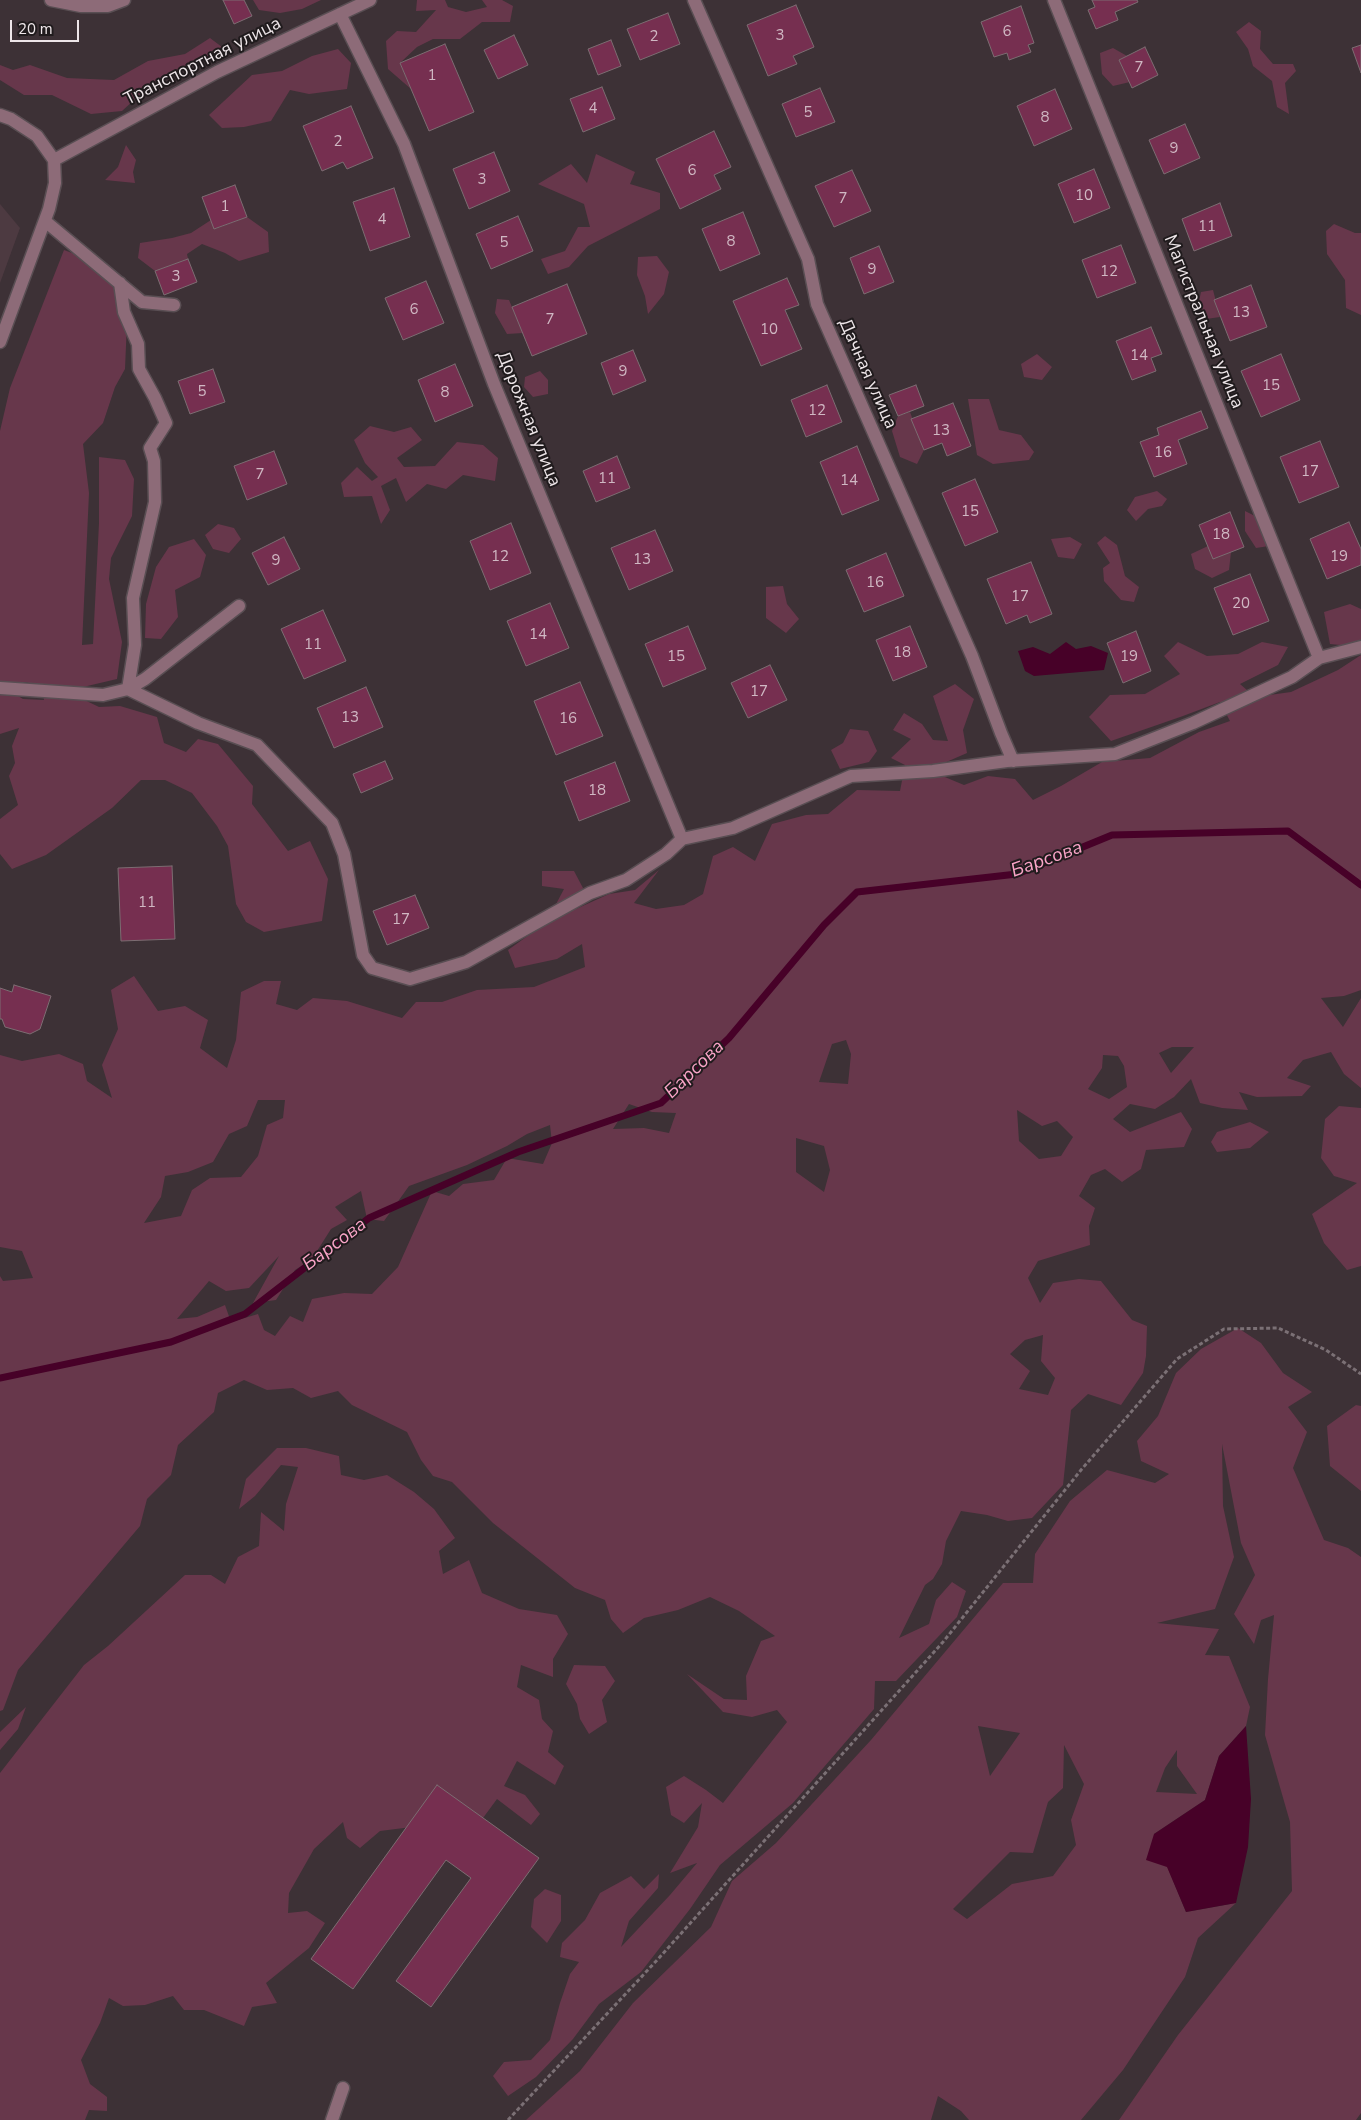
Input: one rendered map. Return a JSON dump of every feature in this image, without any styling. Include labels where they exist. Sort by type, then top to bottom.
[{"type":"street","points":[[51,0],[81,6],[108,6],[124,0]]},
{"type":"street","name":"Транспортная улица","points":[[54,160],[217,72],[370,0]]},
{"type":"street","name":"Дачная улица","points":[[694,0],[808,259],[817,304],[972,656],[1013,761]]},
{"type":"street","name":"Магистральная улица","points":[[1054,0],[1319,658]]},
{"type":"street","name":"Дорожная улица","points":[[340,14],[404,144],[494,384],[682,839]]},
{"type":"street","points":[[0,115],[11,119],[37,136],[54,160],[55,184],[45,221],[0,342]]},
{"type":"street","points":[[45,221],[142,302],[174,306]]},
{"type":"street","points":[[120,284],[124,312],[138,344],[139,369],[155,398],[166,424],[150,448],[154,461],[155,502],[133,598],[135,645],[128,689]]},
{"type":"street","points":[[0,688],[103,695],[128,689],[145,679],[239,606]]},
{"type":"street","points":[[128,689],[198,723],[257,745],[317,806],[332,824],[344,854],[363,955],[372,968],[410,979],[466,962],[590,893],[626,880],[666,854],[682,839],[733,828],[851,776],[933,771],[1013,761],[1115,754],[1193,723],[1292,677],[1319,658],[1361,647]]},
{"type":"street","points":[[332,2120],[343,2088]]},
{"type":"path","points":[[508,2120],[659,1958],[936,1650],[1081,1470],[1177,1359],[1224,1329],[1278,1328],[1326,1350],[1361,1374]]},
{"type":"shaded area","points":[[253,0],[321,0],[302,9],[280,13],[259,10]]},
{"type":"shaded area","points":[[417,0],[445,0],[448,7],[466,12],[487,7],[482,0],[502,0],[513,6],[510,22],[482,22],[460,39],[433,39],[417,47],[400,63],[411,89],[388,69],[386,41],[397,31],[416,32],[436,10],[416,11]]},
{"type":"shaded area","points":[[1249,22],[1261,31],[1260,49],[1273,64],[1293,64],[1296,71],[1285,83],[1289,114],[1277,107],[1272,81],[1253,66],[1248,49],[1236,32]]},
{"type":"shaded area","points":[[210,38],[222,47],[193,66],[157,79],[122,111],[91,114],[52,95],[24,95],[0,80],[0,65],[13,70],[30,65],[67,78],[114,80],[148,61],[185,54]]},
{"type":"shaded area","points":[[1113,48],[1127,56],[1119,60],[1130,82],[1113,86],[1102,74],[1100,53]]},
{"type":"shaded area","points":[[338,49],[351,63],[347,89],[309,94],[290,90],[271,121],[244,127],[222,128],[209,115],[252,75],[282,71],[312,56]]},
{"type":"shaded area","points":[[126,145],[136,160],[133,172],[135,183],[105,180],[118,167]]},
{"type":"shaded area","points":[[596,154],[635,172],[630,184],[660,193],[660,209],[588,246],[569,267],[548,274],[541,259],[565,251],[578,227],[590,227],[584,204],[538,184],[571,164],[587,183]]},
{"type":"shaded area","points":[[0,204],[20,228],[0,283]]},
{"type":"shaded area","points":[[247,217],[268,232],[269,252],[239,261],[202,244],[187,254],[188,259],[155,271],[138,258],[140,243],[191,233],[211,220],[215,229]]},
{"type":"shaded area","points":[[1334,224],[1355,233],[1361,233],[1361,315],[1346,308],[1345,280],[1327,254],[1326,231]]},
{"type":"shaded area","points":[[64,250],[88,259],[117,286],[127,322],[125,369],[115,387],[103,423],[83,444],[89,493],[82,645],[93,644],[99,523],[99,457],[125,460],[134,479],[132,516],[111,558],[109,579],[122,642],[117,679],[66,691],[99,707],[120,706],[157,717],[164,743],[186,752],[198,739],[218,744],[253,786],[252,804],[288,851],[310,841],[328,879],[322,921],[264,932],[246,922],[236,904],[228,846],[217,826],[192,793],[165,780],[141,780],[112,808],[46,855],[12,869],[0,854],[0,819],[18,805],[9,776],[15,763],[12,746],[19,728],[0,734],[0,685],[23,699],[44,700],[42,687],[26,682],[0,682],[0,431],[10,388]]},
{"type":"shaded area","points":[[657,256],[669,272],[664,294],[648,314],[645,296],[637,275],[638,257]]},
{"type":"shaded area","points":[[1213,290],[1220,317],[1206,319],[1198,306],[1201,292]]},
{"type":"shaded area","points":[[497,299],[509,300],[523,333],[507,334],[495,313]]},
{"type":"shaded area","points":[[1037,354],[1052,367],[1042,380],[1024,377],[1021,364]]},
{"type":"shaded area","points":[[540,371],[548,380],[548,394],[533,397],[524,387],[525,377]]},
{"type":"shaded area","points":[[968,399],[989,399],[999,430],[1021,435],[1034,452],[1029,460],[993,464],[977,455]]},
{"type":"shaded area","points":[[910,412],[924,450],[917,464],[900,457],[892,431],[898,416]]},
{"type":"shaded area","points":[[370,426],[394,432],[411,427],[422,440],[397,458],[404,467],[435,466],[457,442],[483,445],[498,458],[495,481],[463,475],[446,489],[427,484],[406,502],[396,478],[381,486],[390,510],[381,524],[372,496],[344,497],[341,483],[357,467],[372,481],[378,477],[365,463],[354,440]]},
{"type":"shaded area","points":[[1157,491],[1167,499],[1162,506],[1148,509],[1136,521],[1127,510],[1135,497]]},
{"type":"shaded area","points":[[1245,511],[1259,518],[1269,546],[1256,548],[1245,531]]},
{"type":"shaded area","points":[[218,524],[234,528],[241,539],[229,553],[213,549],[205,535]]},
{"type":"shaded area","points":[[1105,536],[1117,545],[1125,576],[1139,587],[1134,602],[1121,600],[1104,581],[1103,568],[1110,563],[1097,543]]},
{"type":"shaded area","points":[[1070,537],[1082,544],[1074,559],[1058,557],[1051,539]]},
{"type":"shaded area","points":[[194,539],[206,555],[200,577],[175,590],[178,617],[161,639],[145,638],[146,604],[156,567],[169,547]]},
{"type":"shaded area","points":[[1208,546],[1213,559],[1231,552],[1229,570],[1212,578],[1195,569],[1191,554]]},
{"type":"shaded area","points":[[783,586],[787,604],[799,619],[786,633],[766,618],[766,587]]},
{"type":"shaded area","points":[[1350,604],[1361,609],[1361,647],[1330,644],[1324,612]]},
{"type":"shaded area","points":[[1066,642],[1076,649],[1091,646],[1108,653],[1104,670],[1034,676],[1025,671],[1018,651],[1033,647],[1050,654]]},
{"type":"shaded area","points":[[1178,642],[1207,656],[1238,654],[1262,642],[1288,647],[1278,665],[1240,684],[1255,697],[1291,692],[1338,670],[1361,655],[1361,990],[1344,996],[1321,998],[1343,1027],[1361,998],[1361,1088],[1344,1074],[1331,1052],[1303,1060],[1287,1078],[1311,1086],[1302,1096],[1257,1097],[1239,1092],[1248,1110],[1222,1108],[1200,1103],[1191,1079],[1174,1097],[1155,1109],[1130,1104],[1113,1119],[1130,1132],[1181,1112],[1192,1129],[1184,1147],[1146,1150],[1141,1169],[1122,1182],[1105,1169],[1091,1175],[1079,1196],[1095,1208],[1089,1226],[1090,1245],[1038,1261],[1028,1278],[1040,1303],[1053,1283],[1079,1279],[1101,1281],[1132,1320],[1147,1326],[1146,1356],[1143,1373],[1121,1405],[1088,1394],[1071,1410],[1063,1485],[1032,1518],[1008,1521],[961,1511],[946,1541],[942,1564],[933,1579],[925,1585],[899,1638],[929,1624],[936,1600],[952,1582],[966,1591],[957,1617],[896,1681],[875,1681],[874,1709],[793,1803],[720,1865],[690,1909],[641,1972],[599,2004],[573,2039],[536,2077],[508,2096],[493,2076],[504,2062],[531,2060],[550,2040],[570,1974],[579,1962],[560,1957],[562,1943],[585,1920],[600,1893],[631,1876],[644,1889],[659,1874],[658,1888],[629,1921],[621,1947],[697,1863],[670,1873],[698,1827],[702,1803],[684,1823],[671,1815],[666,1787],[684,1776],[723,1803],[787,1722],[777,1710],[752,1717],[723,1712],[687,1674],[724,1699],[747,1700],[746,1676],[761,1641],[775,1636],[739,1611],[710,1597],[678,1610],[644,1618],[623,1633],[611,1619],[605,1600],[575,1588],[493,1523],[452,1482],[433,1476],[421,1460],[407,1432],[352,1405],[338,1391],[311,1398],[293,1388],[267,1390],[244,1380],[218,1393],[214,1412],[178,1445],[171,1475],[147,1499],[140,1526],[18,1670],[3,1710],[0,1711],[0,1276],[3,1281],[33,1278],[22,1251],[0,1247],[0,1055],[22,1061],[59,1054],[83,1064],[87,1081],[112,1098],[102,1065],[118,1029],[111,990],[134,976],[158,1011],[185,1006],[208,1020],[200,1048],[227,1068],[236,1040],[241,992],[264,981],[281,981],[276,1004],[297,1010],[313,998],[347,1001],[402,1018],[416,1002],[442,1002],[477,990],[534,987],[585,967],[582,944],[557,959],[515,968],[508,950],[533,932],[555,906],[564,889],[542,886],[542,871],[574,871],[583,888],[576,909],[609,894],[635,890],[659,870],[634,903],[656,909],[684,905],[703,894],[713,856],[733,847],[755,861],[772,824],[806,815],[828,814],[857,790],[900,791],[905,765],[891,758],[911,739],[893,730],[904,713],[922,724],[933,740],[948,741],[933,696],[955,684],[974,699],[963,730],[967,753],[928,770],[964,785],[988,776],[1015,779],[1033,800],[1102,762],[1150,758],[1199,732],[1230,721],[1220,702],[1111,741],[1089,717],[1110,695],[1145,694],[1180,674],[1164,656]],"holes":[[[846,1040],[851,1054],[848,1084],[819,1082],[832,1044]],[[1172,1047],[1194,1047],[1171,1073],[1159,1053]],[[1103,1055],[1118,1056],[1124,1066],[1127,1087],[1109,1099],[1088,1089],[1102,1068]],[[258,1100],[285,1100],[283,1118],[267,1125],[258,1156],[241,1177],[210,1178],[192,1190],[181,1216],[144,1223],[161,1197],[165,1176],[188,1172],[213,1162],[229,1134],[247,1126]],[[629,1104],[652,1112],[676,1113],[669,1133],[644,1128],[613,1129]],[[1017,1110],[1042,1126],[1057,1121],[1073,1137],[1061,1156],[1039,1159],[1019,1141]],[[550,1125],[552,1143],[543,1164],[507,1158],[494,1180],[463,1184],[449,1196],[432,1191],[398,1267],[372,1294],[344,1293],[312,1299],[303,1322],[290,1316],[275,1336],[264,1330],[258,1314],[231,1322],[225,1305],[197,1317],[177,1319],[209,1281],[226,1291],[249,1288],[279,1256],[253,1303],[276,1300],[295,1270],[312,1259],[331,1229],[347,1220],[335,1207],[361,1191],[367,1219],[384,1221],[409,1186],[467,1165],[527,1134]],[[796,1138],[824,1146],[830,1170],[824,1192],[796,1172]],[[1043,1335],[1041,1361],[1055,1378],[1048,1395],[1019,1389],[1030,1371],[1010,1354],[1025,1340]]]},
{"type":"shaded area","points":[[850,729],[868,731],[877,751],[869,762],[840,769],[831,750],[843,743]]},
{"type":"shaded area","points":[[1339,1106],[1361,1108],[1361,1266],[1347,1270],[1324,1243],[1312,1214],[1357,1183],[1334,1176],[1321,1158],[1325,1119]]},
{"type":"shaded area","points":[[1250,1122],[1269,1132],[1250,1148],[1217,1152],[1211,1142],[1217,1132]]},
{"type":"shaded area","points":[[1238,1328],[1261,1343],[1283,1373],[1312,1392],[1288,1407],[1307,1432],[1293,1468],[1324,1540],[1348,1548],[1361,1557],[1361,2113],[1356,2120],[1119,2120],[1178,2035],[1292,1891],[1290,1822],[1265,1735],[1274,1615],[1261,1620],[1254,1644],[1234,1614],[1255,1575],[1241,1543],[1222,1444],[1223,1506],[1234,1557],[1215,1609],[1157,1623],[1219,1629],[1205,1655],[1229,1656],[1250,1707],[1246,1726],[1219,1756],[1205,1800],[1154,1834],[1186,1912],[1236,1903],[1198,1938],[1185,1977],[1123,2070],[1081,2120],[969,2120],[961,2111],[938,2096],[931,2120],[526,2120],[580,2071],[633,2003],[711,1927],[732,1881],[776,1843],[871,1740],[1003,1583],[1033,1583],[1035,1554],[1070,1501],[1107,1470],[1155,1483],[1169,1474],[1141,1461],[1137,1441],[1158,1416],[1176,1373],[1201,1349]],"holes":[[[978,1726],[1020,1733],[990,1776]],[[1064,1745],[1084,1784],[1071,1820],[1076,1845],[1053,1876],[1012,1884],[967,1919],[953,1909],[1010,1852],[1033,1853],[1048,1802],[1063,1788]],[[1177,1750],[1177,1766],[1197,1794],[1156,1792],[1165,1768]]]},
{"type":"shaded area","points":[[1356,1405],[1361,1406],[1361,1491],[1330,1466],[1327,1426]]},
{"type":"shaded area","points":[[277,1448],[306,1448],[339,1456],[341,1475],[364,1480],[387,1475],[414,1492],[434,1509],[455,1538],[439,1551],[443,1574],[469,1560],[482,1593],[519,1609],[557,1615],[568,1634],[553,1659],[553,1677],[521,1665],[517,1687],[539,1700],[542,1719],[553,1731],[548,1752],[564,1766],[555,1785],[517,1761],[504,1786],[525,1795],[540,1814],[531,1825],[497,1799],[483,1818],[380,1831],[360,1848],[347,1838],[343,1822],[314,1849],[289,1893],[288,1913],[307,1911],[325,1923],[309,1948],[266,1983],[277,2003],[252,2007],[244,2026],[204,2010],[184,2010],[173,1996],[145,2005],[123,2006],[109,1998],[100,2023],[81,2060],[90,2084],[107,2097],[107,2111],[89,2110],[85,2120],[0,2120],[0,1773],[84,1665],[108,1646],[185,1575],[211,1575],[225,1584],[238,1557],[259,1546],[261,1512],[284,1531],[286,1504],[298,1467],[281,1465],[255,1496],[239,1509],[246,1479]]},
{"type":"shaded area","points":[[574,1665],[605,1666],[615,1681],[602,1700],[607,1722],[589,1734],[580,1719],[577,1704],[566,1684]]},
{"type":"shaded area","points":[[26,1707],[18,1729],[0,1750],[0,1732]]},
{"type":"shaded area","points":[[1246,1726],[1251,1799],[1248,1847],[1236,1903],[1186,1912],[1167,1867],[1146,1860],[1154,1834],[1205,1800],[1219,1756]]},
{"type":"shaded area","points":[[545,1889],[561,1895],[561,1921],[547,1943],[531,1927],[534,1899]]},
{"type":"building","points":[[223,0],[244,0],[252,16],[234,24]]},
{"type":"building","points":[[1092,0],[1137,0],[1138,2],[1115,12],[1118,20],[1096,29],[1088,10],[1095,7]]},
{"type":"building","points":[[796,5],[814,47],[793,56],[797,64],[768,76],[747,25]]},
{"type":"building","points":[[1021,6],[1034,43],[1028,45],[1031,52],[1009,60],[1007,53],[994,57],[981,22]]},
{"type":"building","points":[[668,13],[680,44],[640,60],[627,29]]},
{"type":"building","points":[[514,35],[528,65],[498,79],[484,50]]},
{"type":"building","points":[[611,40],[621,66],[598,75],[588,49]]},
{"type":"building","points":[[445,44],[474,112],[429,131],[400,63]]},
{"type":"building","points":[[1361,45],[1361,73],[1352,48]]},
{"type":"building","points":[[1145,47],[1158,75],[1132,88],[1119,60]]},
{"type":"building","points":[[602,87],[615,119],[583,132],[570,99]]},
{"type":"building","points":[[820,88],[835,122],[796,137],[782,104]]},
{"type":"building","points":[[1055,89],[1072,129],[1034,146],[1017,106]]},
{"type":"building","points":[[351,106],[373,158],[347,169],[343,162],[322,171],[303,126]]},
{"type":"building","points":[[1185,124],[1200,158],[1164,174],[1149,140]]},
{"type":"building","points":[[714,131],[731,167],[714,175],[721,189],[680,209],[656,159]]},
{"type":"building","points":[[494,152],[510,191],[469,209],[453,169]]},
{"type":"building","points":[[1094,169],[1110,208],[1074,223],[1058,184]]},
{"type":"building","points":[[852,170],[871,211],[834,227],[815,186]]},
{"type":"building","points":[[235,185],[247,217],[214,229],[202,197]]},
{"type":"building","points":[[394,188],[410,237],[370,251],[353,202]]},
{"type":"building","points":[[1220,203],[1232,236],[1194,251],[1182,219]]},
{"type":"building","points":[[743,212],[760,254],[720,271],[702,229]]},
{"type":"building","points":[[518,216],[533,251],[491,269],[476,234]]},
{"type":"building","points":[[1121,245],[1136,283],[1097,298],[1082,260]]},
{"type":"building","points":[[879,246],[894,282],[864,294],[850,258]]},
{"type":"building","points":[[188,259],[197,282],[164,295],[155,271]]},
{"type":"building","points":[[787,278],[799,305],[785,310],[802,349],[761,366],[733,301]]},
{"type":"building","points":[[426,281],[444,323],[403,340],[385,298]]},
{"type":"building","points":[[567,284],[587,334],[532,356],[512,307]]},
{"type":"building","points":[[1251,285],[1267,327],[1230,341],[1214,300]]},
{"type":"building","points":[[1151,327],[1162,354],[1151,358],[1156,371],[1132,380],[1116,341]]},
{"type":"building","points":[[633,350],[646,381],[613,395],[601,363]]},
{"type":"building","points":[[1281,354],[1300,400],[1261,417],[1241,371]]},
{"type":"building","points":[[455,364],[473,406],[435,422],[418,380]]},
{"type":"building","points":[[213,369],[225,402],[190,414],[178,381]]},
{"type":"building","points":[[827,385],[842,422],[806,437],[791,400]]},
{"type":"building","points":[[916,385],[924,406],[898,416],[889,395]]},
{"type":"building","points":[[953,403],[971,446],[947,456],[942,443],[924,450],[911,419]]},
{"type":"building","points":[[1201,411],[1208,428],[1178,440],[1187,464],[1154,477],[1140,442],[1159,435],[1157,428]]},
{"type":"building","points":[[1320,441],[1339,487],[1299,503],[1280,457]]},
{"type":"building","points":[[857,446],[879,500],[842,515],[820,462]]},
{"type":"building","points":[[274,451],[287,484],[247,500],[234,466]]},
{"type":"building","points":[[617,456],[630,488],[596,502],[583,471]]},
{"type":"building","points":[[975,479],[998,532],[965,546],[942,493]]},
{"type":"building","points":[[1230,512],[1244,547],[1213,559],[1199,525]]},
{"type":"building","points":[[1349,522],[1361,549],[1361,565],[1327,579],[1310,539]]},
{"type":"building","points":[[511,523],[531,573],[490,590],[470,541]]},
{"type":"building","points":[[655,530],[673,571],[629,590],[611,548]]},
{"type":"building","points":[[284,537],[300,569],[268,585],[252,553]]},
{"type":"building","points":[[886,553],[904,596],[864,612],[846,570]]},
{"type":"building","points":[[1031,562],[1052,614],[1030,623],[1027,615],[1006,624],[987,579]]},
{"type":"building","points":[[1250,574],[1269,621],[1233,635],[1214,588]]},
{"type":"building","points":[[550,603],[569,648],[526,666],[507,621]]},
{"type":"building","points":[[323,610],[346,661],[304,679],[281,629]]},
{"type":"building","points":[[688,626],[706,669],[663,687],[645,644]]},
{"type":"building","points":[[910,626],[927,667],[893,681],[876,640]]},
{"type":"building","points":[[1136,631],[1151,671],[1123,683],[1107,643]]},
{"type":"building","points":[[770,665],[787,700],[748,718],[731,683]]},
{"type":"building","points":[[580,682],[603,736],[556,755],[534,701]]},
{"type":"building","points":[[366,687],[383,727],[334,748],[317,708]]},
{"type":"building","points":[[385,761],[393,779],[361,793],[353,774]]},
{"type":"building","points":[[615,762],[630,801],[579,821],[564,782]]},
{"type":"building","points":[[172,866],[175,939],[121,941],[118,868]]},
{"type":"building","points":[[415,895],[429,928],[387,945],[373,911]]},
{"type":"building","points":[[14,985],[51,996],[40,1029],[30,1034],[5,1027],[2,1019],[0,1019],[0,988],[12,992]]},
{"type":"building","points":[[437,1785],[539,1858],[431,2007],[396,1981],[471,1878],[446,1860],[353,1989],[311,1959]]},
{"type":"waterway","name":"Барсова","points":[[0,1378],[171,1342],[245,1314],[369,1218],[518,1152],[661,1103],[729,1038],[824,925],[857,892],[1017,874],[1112,835],[1288,831],[1361,885]]}]
